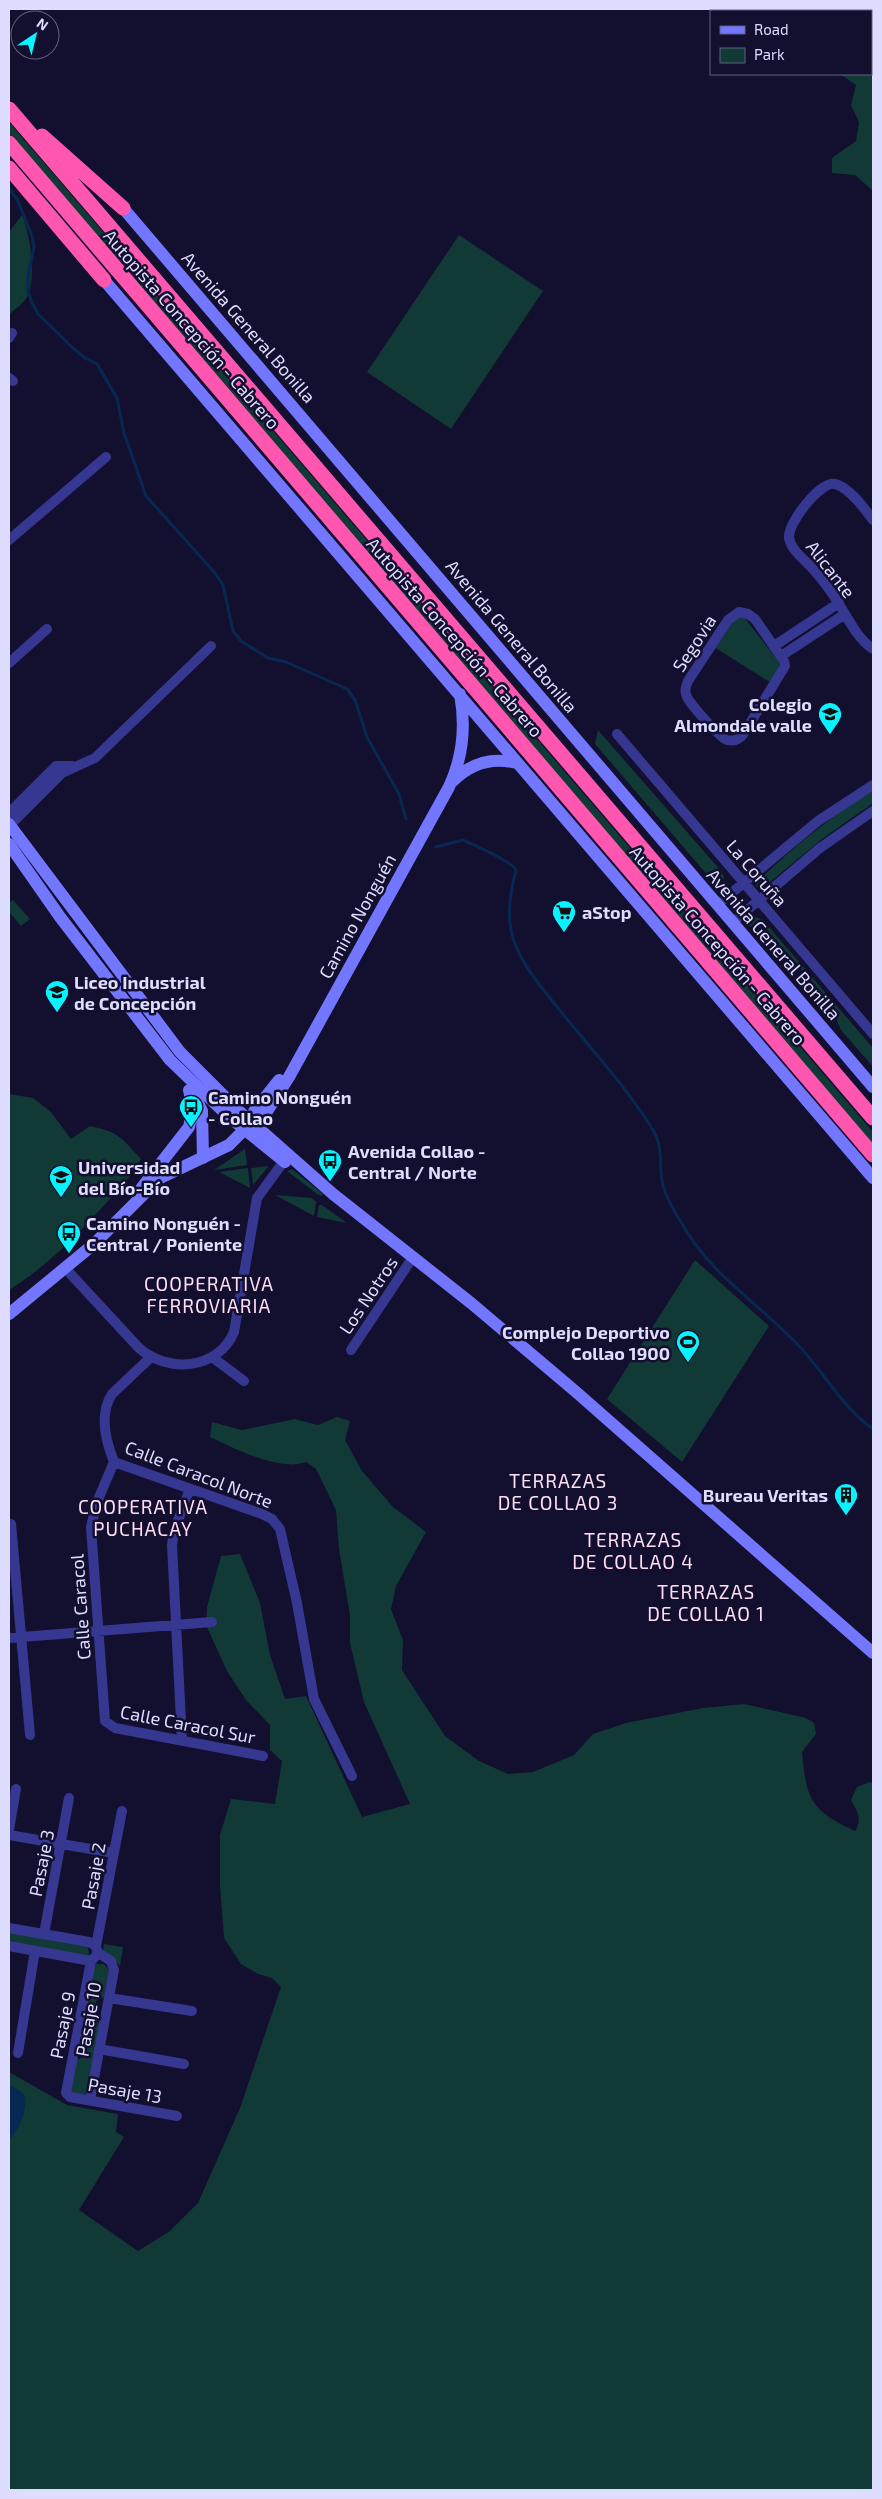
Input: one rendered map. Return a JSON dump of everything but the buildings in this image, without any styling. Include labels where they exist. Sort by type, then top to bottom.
[{"type":"highway","points":[[9,108],[123,208]]},
{"type":"highway","name":"Autopista Concepción - Cabrero","points":[[9,108],[873,1118]]},
{"type":"highway","name":"Autopista Concepción - Cabrero","points":[[9,143],[873,1155]]},
{"type":"highway","points":[[9,168],[104,280]]},
{"type":"main road","name":"Avenida General Bonilla","points":[[123,208],[873,1087]]},
{"type":"main road","points":[[104,280],[873,1178]]},
{"type":"main road","name":"Camino Nonguén","points":[[9,1314],[94,1244],[160,1178],[229,1145],[249,1125],[264,1116],[289,1077],[448,787],[462,747],[464,720],[460,694]]},
{"type":"main road","name":"Camino Nonguén","points":[[448,787],[465,771],[480,763],[498,760],[518,762]]},
{"type":"main road","points":[[9,821],[180,1052],[284,1161],[333,1194]]},
{"type":"main road","points":[[9,844],[60,917],[170,1060],[197,1099],[202,1111],[203,1158]]},
{"type":"main road","points":[[170,1060],[575,1391],[873,1653]]},
{"type":"main road","points":[[131,1205],[152,1172],[179,1142],[189,1127],[193,1109],[189,1090]]},
{"type":"street","points":[[9,540],[106,458]]},
{"type":"street","name":"Alicante","points":[[873,520],[843,488],[830,484],[818,490],[791,527],[789,537],[792,546],[839,603],[857,634],[873,649]]},
{"type":"street","points":[[774,646],[839,603]]},
{"type":"street","name":"Segovia","points":[[744,612],[752,616],[774,646],[785,664],[783,674],[739,739],[731,741],[723,738],[687,697],[686,687],[688,682],[728,620],[735,614],[744,612]]},
{"type":"street","points":[[780,656],[845,614]]},
{"type":"street","points":[[9,663],[47,629]]},
{"type":"street","points":[[9,821],[62,773],[95,758],[211,646]]},
{"type":"street","name":"La Coruña","points":[[617,734],[873,1034]]},
{"type":"street","points":[[717,905],[818,821],[873,785]]},
{"type":"street","points":[[732,923],[820,848],[873,812]]},
{"type":"street","points":[[66,1268],[138,1347],[151,1357],[179,1365],[195,1363],[212,1357],[228,1343],[236,1326],[257,1198],[284,1161]]},
{"type":"street","name":"Los Notros","points":[[351,1350],[413,1257]]},
{"type":"street","name":"Calle Caracol Norte","points":[[151,1357],[112,1394],[108,1401],[105,1428],[114,1462],[267,1516],[280,1529],[293,1583],[314,1699],[352,1776]]},
{"type":"street","points":[[212,1357],[244,1381]]},
{"type":"street","name":"Calle Caracol","points":[[107,1723],[103,1714],[91,1520],[114,1462]]},
{"type":"street","points":[[182,1740],[172,1545],[174,1531],[190,1489]]},
{"type":"street","points":[[11,1524],[30,1735]]},
{"type":"street","points":[[9,1638],[212,1622]]},
{"type":"street","name":"Calle Caracol Sur","points":[[107,1723],[115,1728],[263,1756]]},
{"type":"street","points":[[9,1830],[16,1789]]},
{"type":"street","name":"Pasaje 3","points":[[44,1934],[70,1798]]},
{"type":"street","name":"Pasaje 2","points":[[95,1953],[122,1811]]},
{"type":"street","points":[[9,1834],[114,1853]]},
{"type":"street","points":[[9,1928],[89,1942],[95,1953]]},
{"type":"street","points":[[9,1946],[35,1951],[95,1953]]},
{"type":"street","points":[[18,2053],[35,1951]]},
{"type":"street","name":"Pasaje 10","points":[[90,2100],[109,1998],[113,1965],[95,1953]]},
{"type":"street","name":"Pasaje 9","points":[[67,2095],[66,2091],[95,1953]]},
{"type":"street","points":[[109,1998],[192,2011]]},
{"type":"street","points":[[99,2049],[184,2064]]},
{"type":"street","name":"Pasaje 13","points":[[67,2095],[177,2116]]},
{"type":"green space","points":[[872,48],[873,191],[855,175],[832,173],[832,158],[856,141],[859,122],[851,105],[856,85],[841,75],[872,75]]},
{"type":"green space","points":[[9,122],[873,1132],[873,1144],[9,133]]},
{"type":"green space","points":[[22,215],[30,244],[32,279],[27,297],[10,314],[9,232]]},
{"type":"green space","points":[[459,235],[543,291],[451,429],[367,372]]},
{"type":"green space","points":[[744,617],[779,662],[779,670],[771,683],[714,647],[735,618]]},
{"type":"green space","points":[[598,730],[722,872],[724,878],[720,884],[716,885],[595,744]]},
{"type":"green space","points":[[873,791],[873,803],[822,839],[764,887],[756,887],[757,882],[798,845],[842,811]]},
{"type":"green space","points":[[13,900],[30,919],[21,926],[9,912],[9,903]]},
{"type":"green space","points":[[756,917],[763,920],[873,1048],[873,1067],[841,1030],[828,1000],[764,927],[757,932],[749,923]]},
{"type":"green space","name":"Universidad del Bío-Bío","points":[[9,1094],[33,1098],[51,1112],[71,1139],[90,1126],[100,1128],[119,1137],[141,1159],[134,1172],[76,1236],[44,1265],[9,1290]]},
{"type":"green space","points":[[245,1149],[247,1165],[214,1170]]},
{"type":"green space","points":[[268,1167],[253,1185],[251,1168]]},
{"type":"green space","points":[[248,1168],[250,1188],[219,1172]]},
{"type":"green space","points":[[292,1169],[323,1194],[322,1196],[287,1171]]},
{"type":"green space","points":[[275,1195],[312,1198],[316,1202],[314,1216]]},
{"type":"green space","points":[[319,1205],[322,1205],[347,1223],[317,1217]]},
{"type":"green space","name":"Complejo Deportivo Collao 1900","points":[[695,1260],[769,1326],[682,1462],[607,1399]]},
{"type":"green space","points":[[337,1417],[350,1421],[345,1440],[362,1471],[393,1507],[426,1532],[396,1586],[391,1609],[403,1640],[402,1670],[445,1736],[479,1761],[508,1774],[533,1772],[574,1755],[593,1734],[626,1723],[703,1708],[744,1704],[806,1718],[814,1723],[816,1734],[802,1752],[806,1781],[809,1792],[820,1810],[840,1824],[855,1831],[859,1819],[851,1800],[857,1787],[869,1782],[873,1783],[873,2490],[9,2490],[9,2072],[67,2105],[118,2114],[116,2132],[124,2137],[79,2210],[138,2251],[170,2231],[198,2203],[240,2108],[281,1987],[272,1978],[258,1974],[241,1964],[224,1938],[220,1885],[220,1835],[231,1799],[275,1804],[282,1761],[270,1750],[270,1725],[246,1700],[227,1671],[206,1625],[207,1607],[221,1556],[240,1554],[260,1603],[270,1655],[285,1699],[306,1696],[362,1817],[410,1804],[364,1702],[350,1643],[350,1616],[339,1549],[336,1510],[316,1469],[306,1462],[283,1464],[270,1461],[210,1437],[212,1422],[242,1430],[295,1419],[318,1425]]},
{"type":"green space","points":[[9,1930],[88,1946],[89,1956],[9,1942]]},
{"type":"green space","points":[[104,1944],[123,1947],[120,1966],[112,1956],[103,1950]]},
{"type":"green space","points":[[96,1964],[104,1964],[109,1970],[104,1997],[96,2001],[94,2019],[99,2024],[87,2092],[83,2096],[70,2093],[75,2061],[81,2058],[85,2038],[80,2034],[92,1968]]},
{"type":"water","points":[[801,9],[873,9],[873,27],[872,10]]},
{"type":"water","points":[[9,2085],[22,2093],[26,2102],[19,2126],[9,2139]]},
{"type":"waterway","points":[[9,189],[17,199],[32,236],[34,247],[28,277],[28,291],[32,303],[38,314],[73,348],[85,358],[97,364],[117,398],[124,433],[146,496],[215,573],[223,585],[233,631],[241,641],[268,658],[286,662],[347,689],[355,700],[367,737],[399,794],[406,819]]},
{"type":"waterway","points":[[436,847],[463,840],[484,849],[513,866],[516,870],[511,892],[509,915],[511,930],[519,953],[539,984],[621,1085],[653,1130],[659,1144],[664,1190],[673,1209],[693,1241],[706,1258],[736,1288],[800,1347],[843,1401],[862,1421],[873,1429]]},
{"type":"place","name":"Colegio Almondale valle","points":[[830,735]]},
{"type":"place","name":"aStop","points":[[564,933]]},
{"type":"place","name":"Liceo Industrial de Concepción","points":[[57,1013]]},
{"type":"place","name":"Camino Nonguén - Collao","points":[[191,1128]]},
{"type":"place","name":"Avenida Collao - Central / Norte","points":[[330,1182]]},
{"type":"place","name":"Universidad del Bío-Bío","points":[[61,1198]]},
{"type":"place","name":"Camino Nonguén - Central / Poniente","points":[[69,1254]]},
{"type":"place","name":"Complejo Deportivo Collao 1900","points":[[688,1363]]},
{"type":"place","name":"Bureau Veritas","points":[[846,1516]]},
{"type":"district","name":"COOPERATIVA FERROVIARIA","points":[[209,1294]]},
{"type":"district","name":"TERRAZAS DE COLLAO 3","points":[[558,1491]]},
{"type":"district","name":"COOPERATIVA PUCHACAY","points":[[143,1517]]},
{"type":"district","name":"TERRAZAS DE COLLAO 4","points":[[633,1550]]},
{"type":"district","name":"TERRAZAS DE COLLAO 1","points":[[706,1602]]}]
